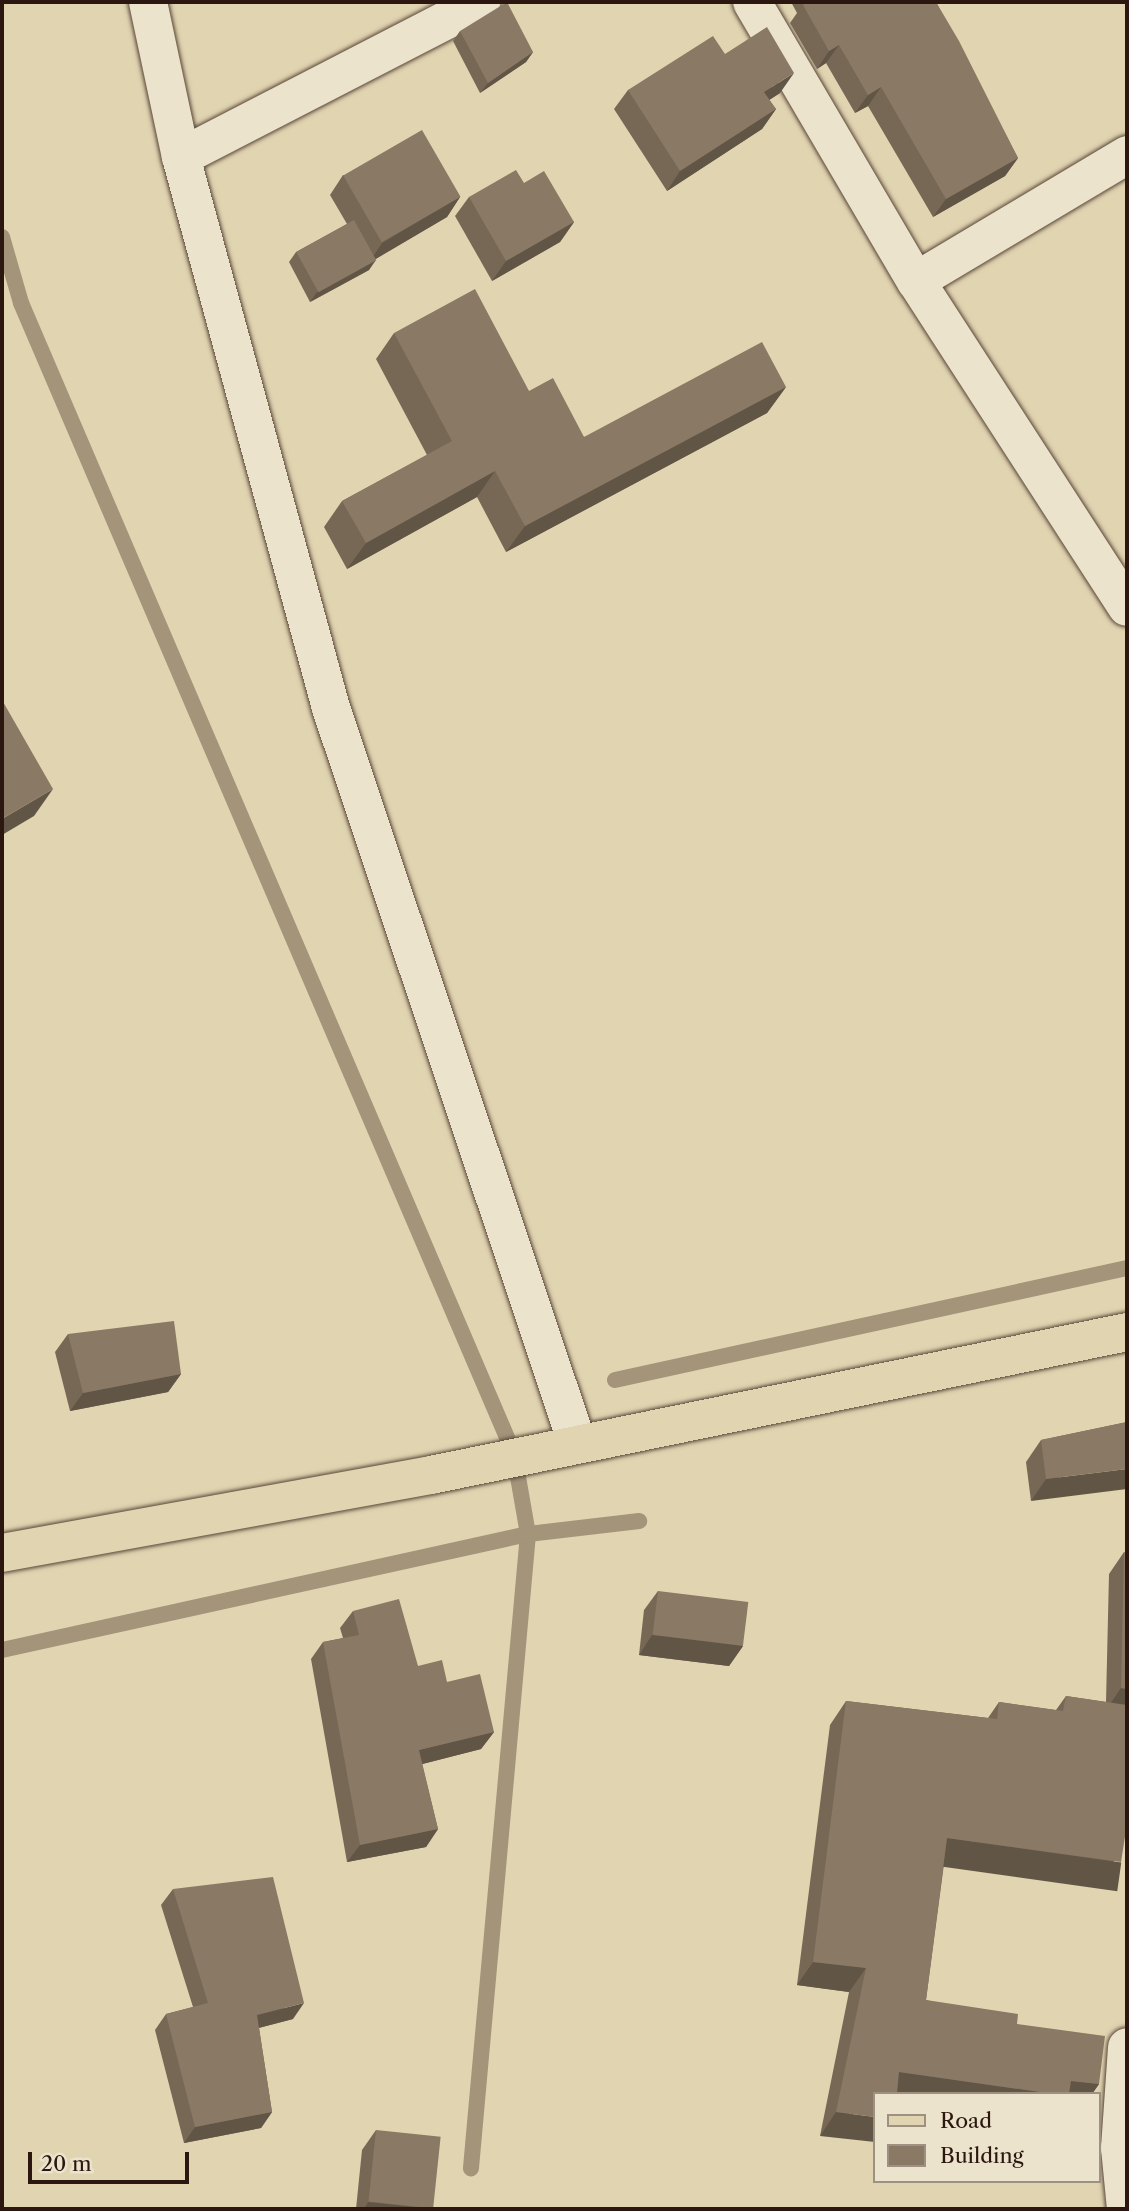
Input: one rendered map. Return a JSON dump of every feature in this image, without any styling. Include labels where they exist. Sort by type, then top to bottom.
[{"type":"main road","points":[[2,1553],[431,1475],[1127,1332]]},
{"type":"street","points":[[148,2],[181,157],[331,708],[577,1443]]},
{"type":"street","points":[[181,157],[481,2]]},
{"type":"street","points":[[752,2],[916,281],[1114,562],[1127,607]]},
{"type":"street","points":[[916,281],[1127,155]]},
{"type":"street","points":[[1126,2209],[1120,2148],[1127,2047]]},
{"type":"building","points":[[507,2],[533,52],[488,83],[460,31]]},
{"type":"building","points":[[807,2],[936,2],[959,41],[1018,158],[946,199],[881,87],[868,95],[839,45],[829,51],[803,5]]},
{"type":"building","points":[[767,27],[794,73],[764,92],[776,109],[680,171],[628,90],[713,36],[725,54]]},
{"type":"building","points":[[422,130],[460,197],[382,242],[343,176]]},
{"type":"building","points":[[516,170],[524,183],[544,171],[574,222],[506,261],[469,197]]},
{"type":"building","points":[[354,220],[376,260],[319,292],[296,252]]},
{"type":"building","points":[[475,289],[529,391],[553,378],[584,437],[762,342],[786,387],[525,526],[495,471],[366,543],[342,501],[452,441],[394,333]]},
{"type":"building","points":[[2,700],[53,789],[2,819]]},
{"type":"building","points":[[174,1321],[181,1374],[83,1393],[68,1334]]},
{"type":"building","points":[[1127,1422],[1127,1469],[1046,1479],[1041,1440]]},
{"type":"building","points":[[1124,1552],[1127,1553],[1127,1689],[1121,1688]]},
{"type":"building","points":[[658,1591],[748,1602],[743,1646],[653,1635]]},
{"type":"building","points":[[399,1599],[418,1666],[442,1660],[447,1682],[480,1674],[494,1732],[419,1750],[438,1829],[360,1845],[323,1642],[359,1635],[353,1611]]},
{"type":"building","points":[[1066,1696],[1127,1705],[1127,1824],[1121,1862],[947,1838],[926,2000],[1018,2014],[1017,2024],[1105,2036],[1099,2084],[1071,2081],[1069,2092],[1040,2092],[899,2072],[897,2092],[874,2092],[874,2117],[836,2112],[866,1968],[813,1962],[846,1701],[997,1719],[999,1702],[1063,1711]]},
{"type":"building","points":[[273,1877],[304,2003],[257,2015],[272,2112],[195,2127],[166,2014],[208,2003],[173,1889]]},
{"type":"building","points":[[376,2130],[441,2137],[433,2208],[368,2202]]},
{"type":"waterway","points":[[2,237],[21,303],[514,1454],[528,1534],[471,2168]]},
{"type":"waterway","points":[[615,1380],[1127,1268]]},
{"type":"waterway","points":[[2,1650],[528,1534],[639,1521]]}]
